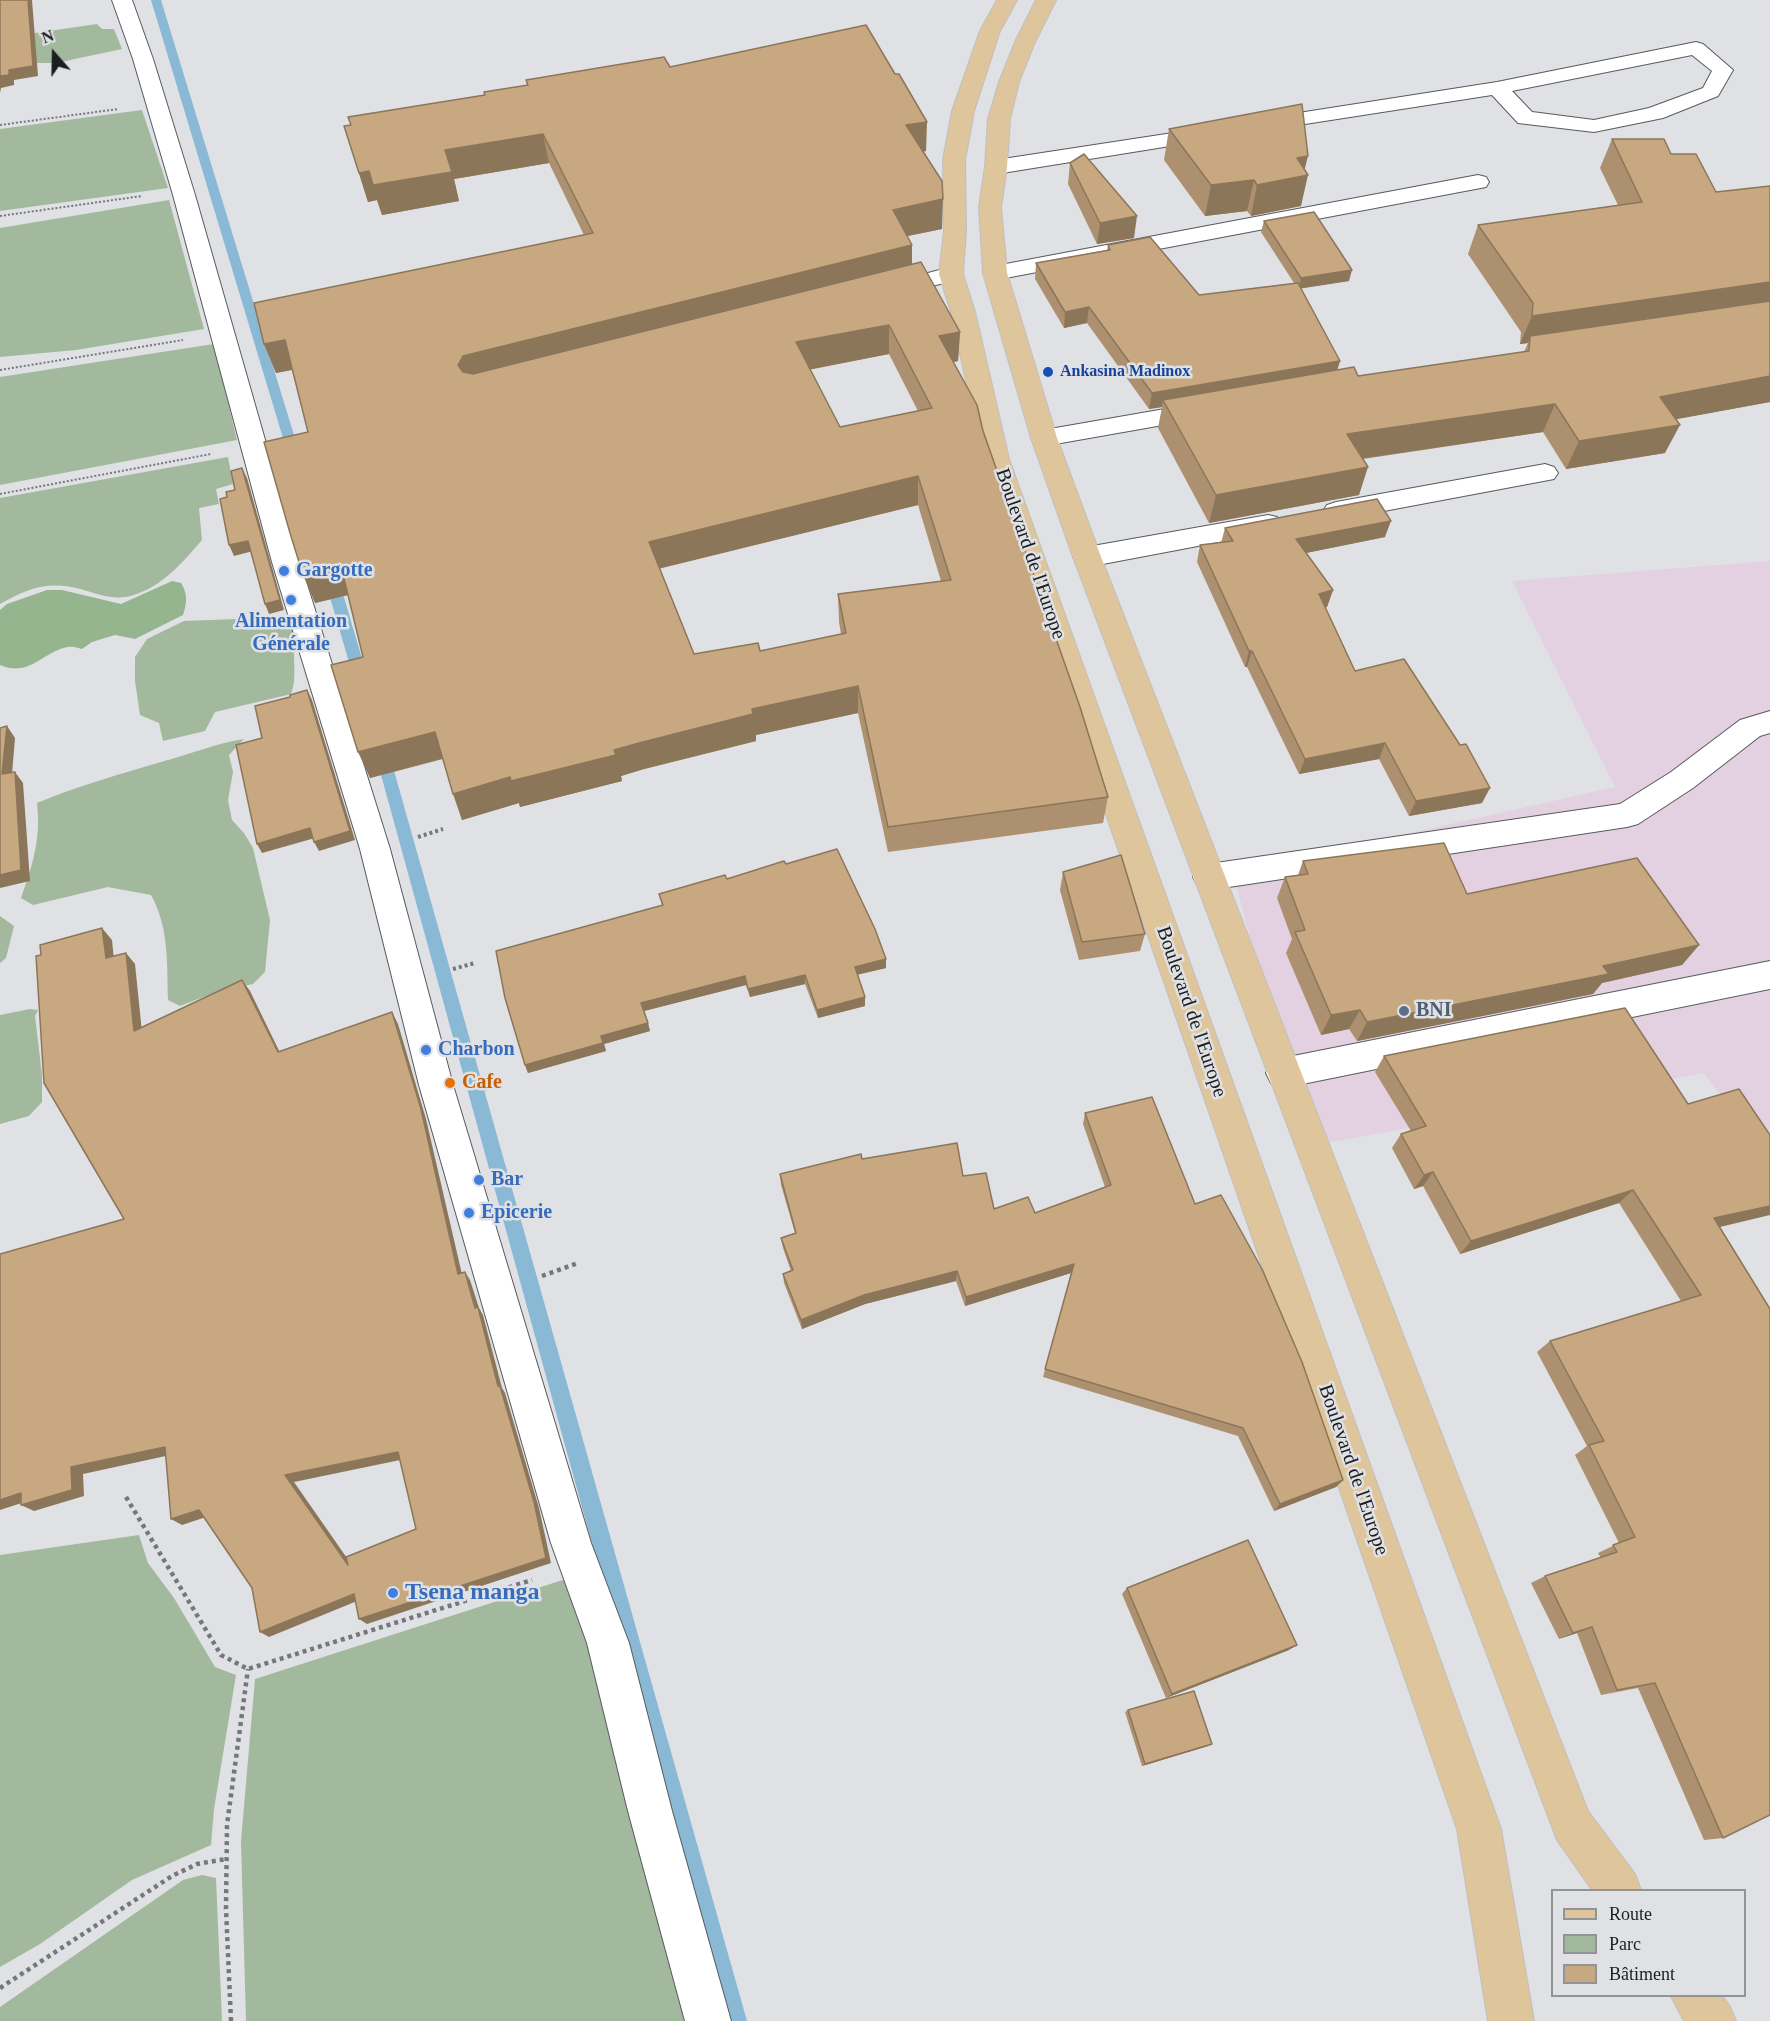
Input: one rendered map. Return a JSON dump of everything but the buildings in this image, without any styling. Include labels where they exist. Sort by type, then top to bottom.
[{"type":"main road","name":"Boulevard de l'Europe","points":[[1007,0],[990,31],[963,111],[954,160],[955,231],[951,274],[963,312],[996,459],[1479,1829],[1511,2021]]},
{"type":"main road","points":[[1046,0],[1024,42],[1009,82],[999,119],[996,167],[990,207],[995,273],[1044,438],[1283,1073],[1572,1825],[1618,1889]]},
{"type":"main road","points":[[1695,1997],[1713,2021]]},
{"type":"street","points":[[122,0],[182,189],[286,562],[375,849],[435,1085],[571,1543],[608,1643],[650,1811],[708,2021]]},
{"type":"street","points":[[996,167],[1497,88],[1696,48],[1723,70],[1711,92],[1655,112],[1594,126],[1526,118],[1497,88]]},
{"type":"street","points":[[995,273],[1478,182]]},
{"type":"street","points":[[859,297],[951,274]]},
{"type":"street","points":[[1044,438],[1230,405]]},
{"type":"street","points":[[1087,557],[1545,473]]},
{"type":"street","points":[[1209,877],[1628,815],[1682,780],[1750,728],[1770,722]]},
{"type":"street","points":[[1283,1073],[1770,975]]},
{"type":"path","points":[[0,125],[156,104]]},
{"type":"path","points":[[0,216],[182,189]]},
{"type":"path","points":[[0,370],[222,334]]},
{"type":"path","points":[[0,494],[253,446]]},
{"type":"path","points":[[126,1497],[221,1655],[248,1669],[537,1578]]},
{"type":"path","points":[[231,2021],[227,1825],[248,1669]]},
{"type":"path","points":[[0,1988],[171,1876],[197,1864],[226,1859]]},
{"type":"shaded area","points":[[1770,561],[1770,1158],[1704,1073],[1305,1147],[1233,873],[1615,787],[1512,581]]},
{"type":"green space","points":[[97,24],[102,29],[114,29],[122,49],[56,63],[27,63],[0,38]]},
{"type":"green space","points":[[142,110],[168,188],[0,211],[0,129]]},
{"type":"green space","points":[[169,200],[204,329],[76,350],[0,357],[0,228]]},
{"type":"green space","points":[[214,344],[237,440],[0,485],[0,377]]},
{"type":"green space","points":[[228,457],[233,484],[216,489],[219,504],[199,508],[202,540],[159,583],[125,597],[104,596],[72,587],[40,587],[21,593],[0,604],[0,498]]},
{"type":"green space","points":[[172,581],[181,583],[185,591],[186,603],[183,615],[135,639],[115,635],[92,642],[82,649],[70,647],[59,649],[28,666],[11,668],[0,665],[0,610],[7,604],[47,590],[62,590],[121,604]]},
{"type":"green space","points":[[263,618],[294,624],[296,636],[291,694],[215,712],[205,731],[163,741],[159,723],[140,715],[135,681],[135,657],[147,639],[184,621]]},
{"type":"green space","points":[[244,739],[229,755],[233,772],[228,800],[232,820],[244,833],[253,848],[270,920],[265,972],[253,984],[219,991],[180,1006],[168,1000],[164,933],[151,895],[108,887],[33,905],[21,898],[35,851],[38,828],[37,803],[102,780]]},
{"type":"green space","points":[[0,916],[14,926],[6,958],[0,963]]},
{"type":"green space","points":[[30,1009],[38,1010],[35,1016],[42,1075],[42,1102],[29,1116],[0,1124],[0,1015]]},
{"type":"green space","points":[[139,1535],[148,1563],[174,1598],[215,1667],[236,1675],[214,1809],[211,1845],[132,1880],[40,1944],[0,1967],[0,1555]]},
{"type":"green space","points":[[572,1577],[690,2021],[246,2021],[241,1841],[255,1679]]},
{"type":"green space","points":[[202,1875],[216,1878],[222,2021],[0,2021],[0,2007],[183,1880]]},
{"type":"waterway","points":[[156,0],[295,458]]},
{"type":"waterway","points":[[331,577],[361,679]]},
{"type":"waterway","points":[[382,753],[735,2021]]},
{"type":"place","name":"Ankasina Madinox","points":[[1048,372]]},
{"type":"place","name":"Gargotte","points":[[284,571]]},
{"type":"place","name":"Alimentation Générale","points":[[291,600]]},
{"type":"place","name":"BNI","points":[[1404,1011]]},
{"type":"place","name":"Charbon","points":[[426,1050]]},
{"type":"place","name":"Cafe","points":[[450,1083]]},
{"type":"place","name":"Bar","points":[[479,1180]]},
{"type":"place","name":"Epicerie","points":[[469,1213]]},
{"type":"place","name":"Tsena manga","points":[[393,1593]]}]
